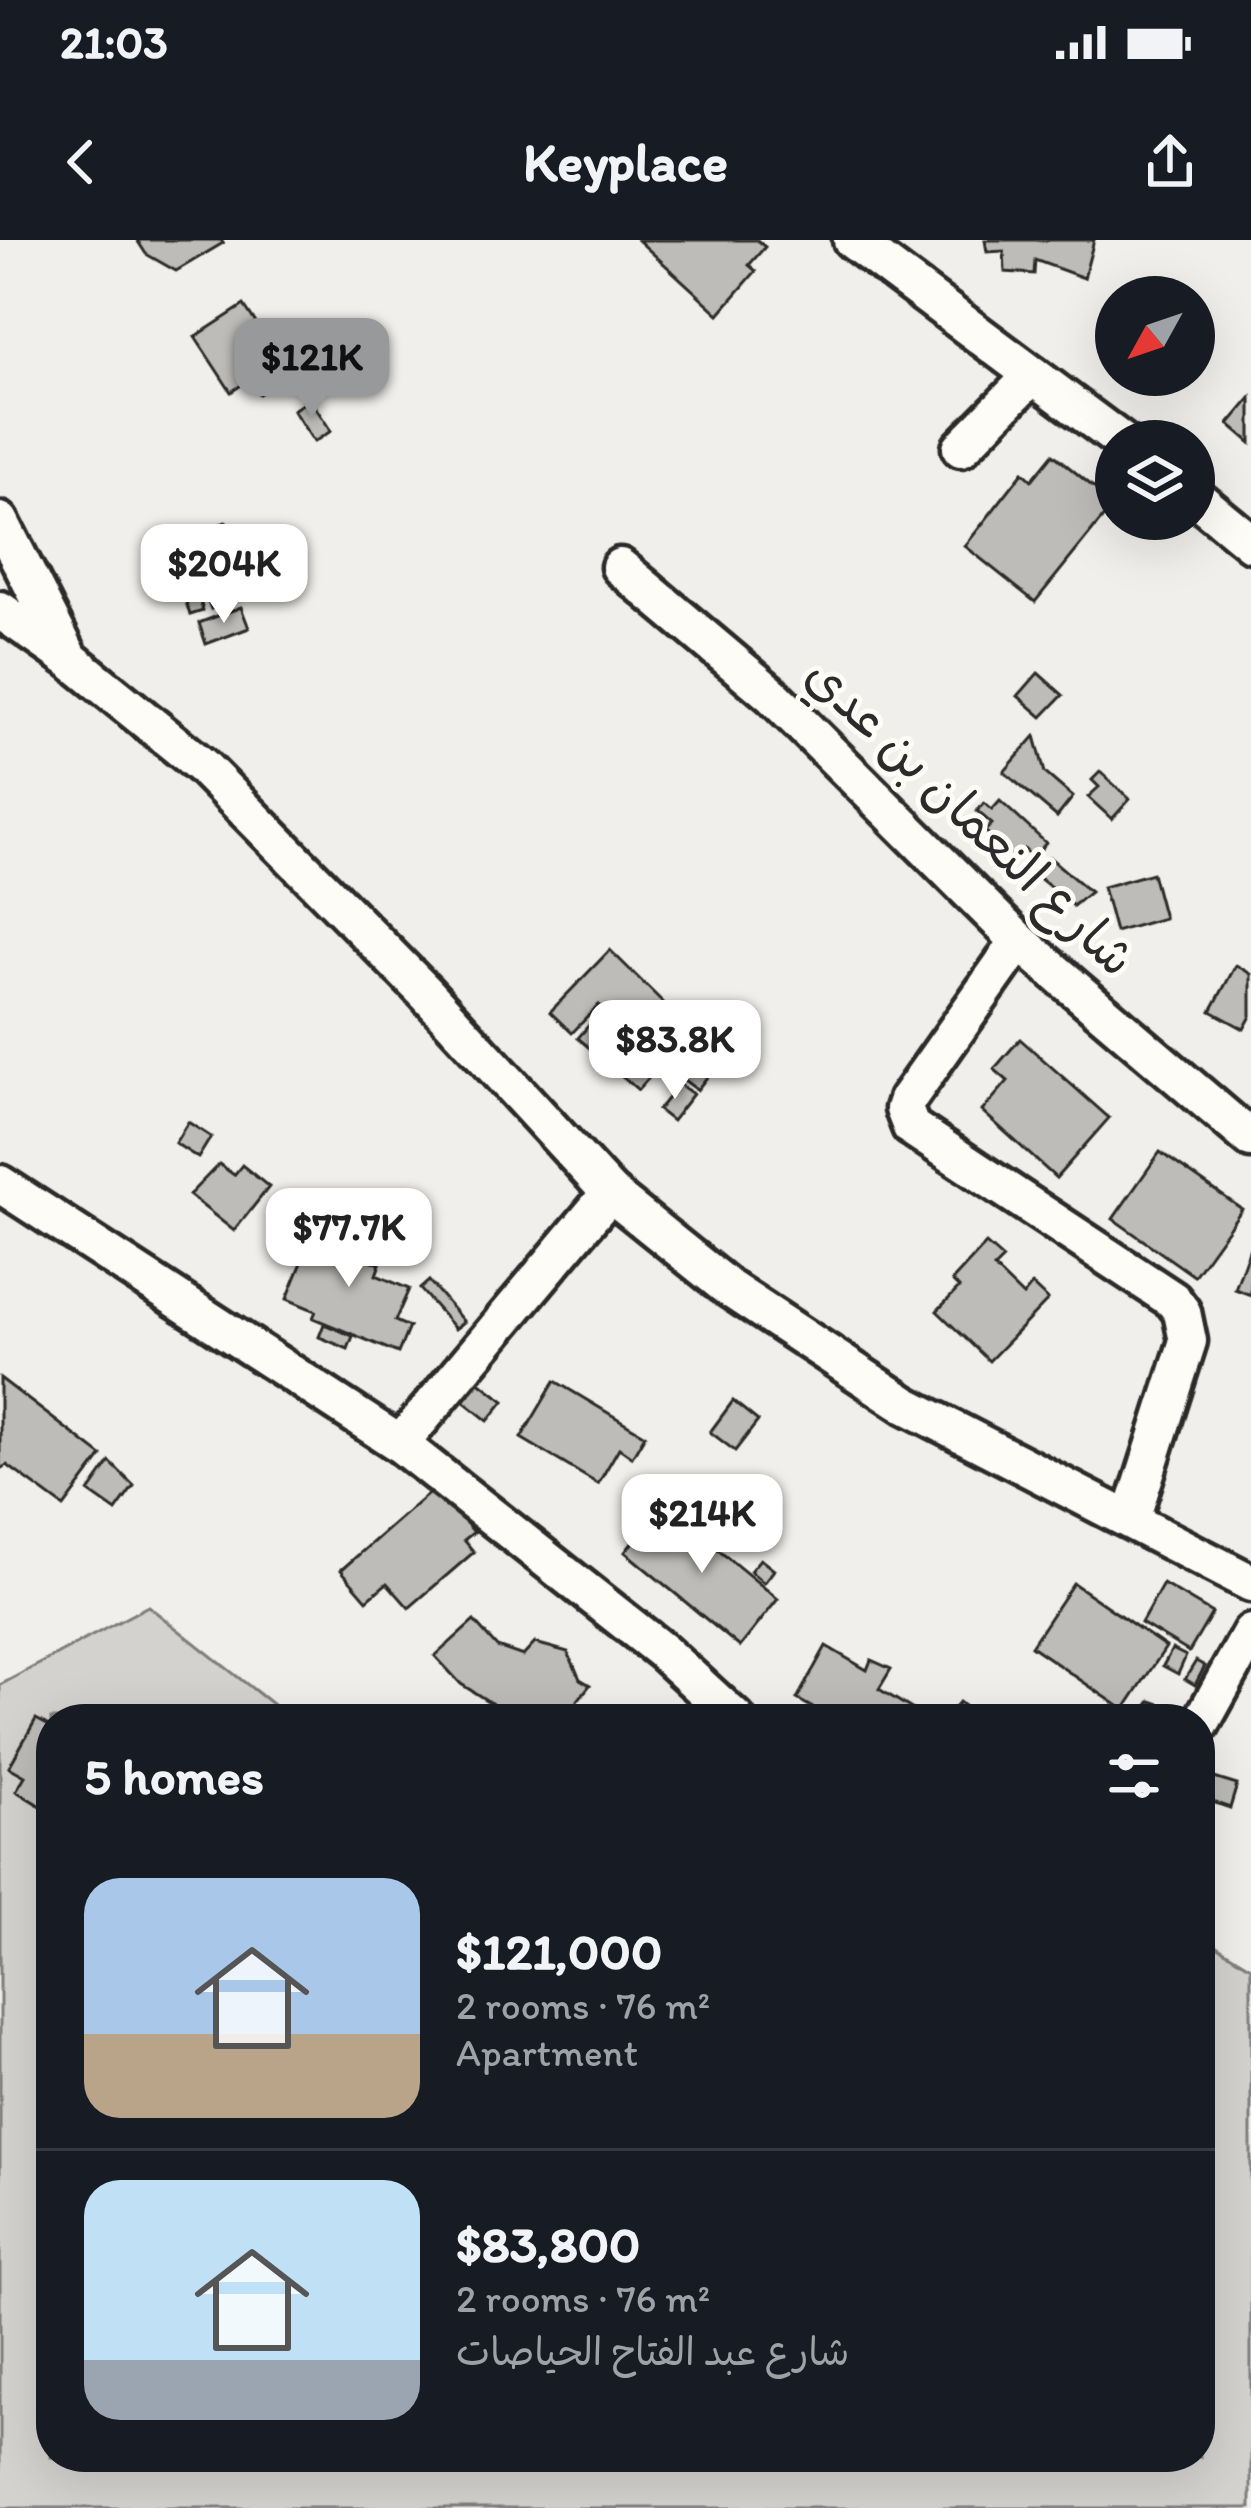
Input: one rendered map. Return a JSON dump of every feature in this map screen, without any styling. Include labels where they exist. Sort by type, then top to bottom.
[{"type":"street","points":[[852,240],[1095,422]]},
{"type":"street","points":[[961,448],[1033,375]]},
{"type":"street","points":[[1215,513],[1251,543]]},
{"type":"street","points":[[0,521],[70,659]]},
{"type":"street","name":"شارع النعمان بن عدي","points":[[620,567],[772,695],[1019,940],[1251,1139]]},
{"type":"street","points":[[0,610],[70,659],[202,766],[426,993],[610,1192],[727,1287],[886,1393],[1251,1583]]},
{"type":"street","points":[[1019,940],[907,1100],[905,1118],[910,1127],[1173,1300],[1182,1312],[1185,1354],[1131,1520]]},
{"type":"street","points":[[400,1444],[610,1192]]},
{"type":"street","points":[[7,1202],[400,1444],[662,1651],[720,1704]]},
{"type":"street","points":[[1212,1704],[1251,1633]]},
{"type":"shaded area","points":[[148,1606],[272,1704],[36,1704],[36,2472],[1215,2472],[1215,1945],[1251,1967],[1251,2508],[0,2508],[0,1685]]},
{"type":"building","points":[[137,240],[223,243],[176,271],[146,254]]},
{"type":"building","points":[[638,240],[757,240],[765,247],[749,265],[756,271],[719,314]]},
{"type":"building","points":[[985,240],[1094,240],[1084,278],[1035,260],[1034,274],[1005,272],[1004,251],[987,252]]},
{"type":"building","points":[[244,305],[290,374],[259,394],[249,380],[231,392],[195,337]]},
{"type":"building","points":[[1251,398],[1251,443],[1229,424]]},
{"type":"building","points":[[310,399],[331,431],[314,442],[293,410]]},
{"type":"building","points":[[1053,454],[1095,488],[1095,528],[1035,602],[965,546],[1023,472],[1032,480]]},
{"type":"building","points":[[226,522],[246,571],[224,579],[205,530]]},
{"type":"building","points":[[205,544],[228,603],[211,609],[189,550]]},
{"type":"building","points":[[186,552],[203,611],[190,615],[172,556]]},
{"type":"building","points":[[241,607],[249,628],[206,644],[199,623]]},
{"type":"building","points":[[1038,673],[1063,695],[1042,717],[1018,696]]},
{"type":"building","points":[[1035,736],[1045,773],[1073,797],[1057,817],[1004,772]]},
{"type":"building","points":[[1100,772],[1130,799],[1112,819],[1088,797],[1099,787],[1092,780]]},
{"type":"building","points":[[1000,801],[1046,843],[1033,858],[1024,849],[1016,859],[985,831],[992,824],[977,811],[984,803],[992,810]]},
{"type":"building","points":[[1049,857],[1090,892],[1073,906],[1032,872]]},
{"type":"building","points":[[1152,873],[1164,918],[1115,932],[1103,887]]},
{"type":"building","points":[[610,950],[686,1025],[653,1059],[599,1005],[572,1033],[550,1012]]},
{"type":"building","points":[[1236,965],[1251,974],[1251,1016],[1244,1029],[1211,1011]]},
{"type":"building","points":[[595,1018],[655,1071],[638,1090],[578,1038]]},
{"type":"building","points":[[1020,1039],[1109,1118],[1056,1178],[982,1111],[1008,1081],[994,1069]]},
{"type":"building","points":[[706,1045],[722,1058],[697,1090],[680,1077]]},
{"type":"building","points":[[679,1084],[693,1094],[672,1121],[658,1110]]},
{"type":"building","points":[[188,1122],[211,1137],[198,1158],[175,1143]]},
{"type":"building","points":[[1160,1152],[1242,1209],[1194,1276],[1113,1219]]},
{"type":"building","points":[[219,1164],[234,1175],[242,1165],[269,1187],[234,1231],[189,1195]]},
{"type":"building","points":[[319,1221],[356,1236],[350,1251],[380,1264],[376,1275],[409,1289],[395,1321],[409,1327],[398,1353],[313,1318],[316,1311],[287,1299]]},
{"type":"building","points":[[986,1244],[1003,1259],[994,1268],[1023,1296],[1032,1285],[1048,1300],[989,1361],[937,1311],[959,1288],[952,1281]]},
{"type":"building","points":[[1251,1245],[1251,1295],[1235,1289]]},
{"type":"building","points":[[429,1281],[464,1322],[455,1329],[420,1289]]},
{"type":"building","points":[[324,1324],[353,1336],[348,1349],[319,1337]]},
{"type":"building","points":[[473,1377],[504,1401],[488,1421],[458,1397]]},
{"type":"building","points":[[0,1378],[102,1456],[64,1507],[7,1465],[0,1469]]},
{"type":"building","points":[[555,1381],[645,1435],[632,1457],[619,1448],[598,1484],[521,1438]]},
{"type":"building","points":[[733,1401],[758,1421],[735,1451],[710,1432]]},
{"type":"building","points":[[110,1462],[134,1486],[116,1511],[89,1492]]},
{"type":"building","points":[[435,1488],[474,1532],[464,1540],[474,1552],[409,1608],[387,1583],[367,1600],[341,1570]]},
{"type":"building","points":[[663,1505],[778,1599],[740,1647],[625,1552]]},
{"type":"building","points":[[760,1559],[774,1570],[764,1583],[750,1571]]},
{"type":"building","points":[[1073,1583],[1166,1647],[1128,1704],[1115,1704],[1031,1646]]},
{"type":"building","points":[[1163,1584],[1212,1613],[1189,1652],[1141,1623]]},
{"type":"building","points":[[474,1621],[497,1647],[523,1656],[535,1643],[568,1652],[580,1679],[590,1685],[575,1704],[493,1704],[461,1684],[435,1656]]},
{"type":"building","points":[[826,1646],[867,1670],[871,1660],[891,1669],[879,1689],[904,1704],[806,1704],[797,1699]]},
{"type":"building","points":[[1172,1649],[1186,1656],[1178,1674],[1163,1666]]},
{"type":"building","points":[[1196,1661],[1205,1666],[1195,1685],[1185,1679]]},
{"type":"building","points":[[36,1719],[36,1803],[16,1791],[25,1776],[9,1767]]},
{"type":"building","points":[[1215,1778],[1237,1785],[1230,1808],[1215,1803]]}]
